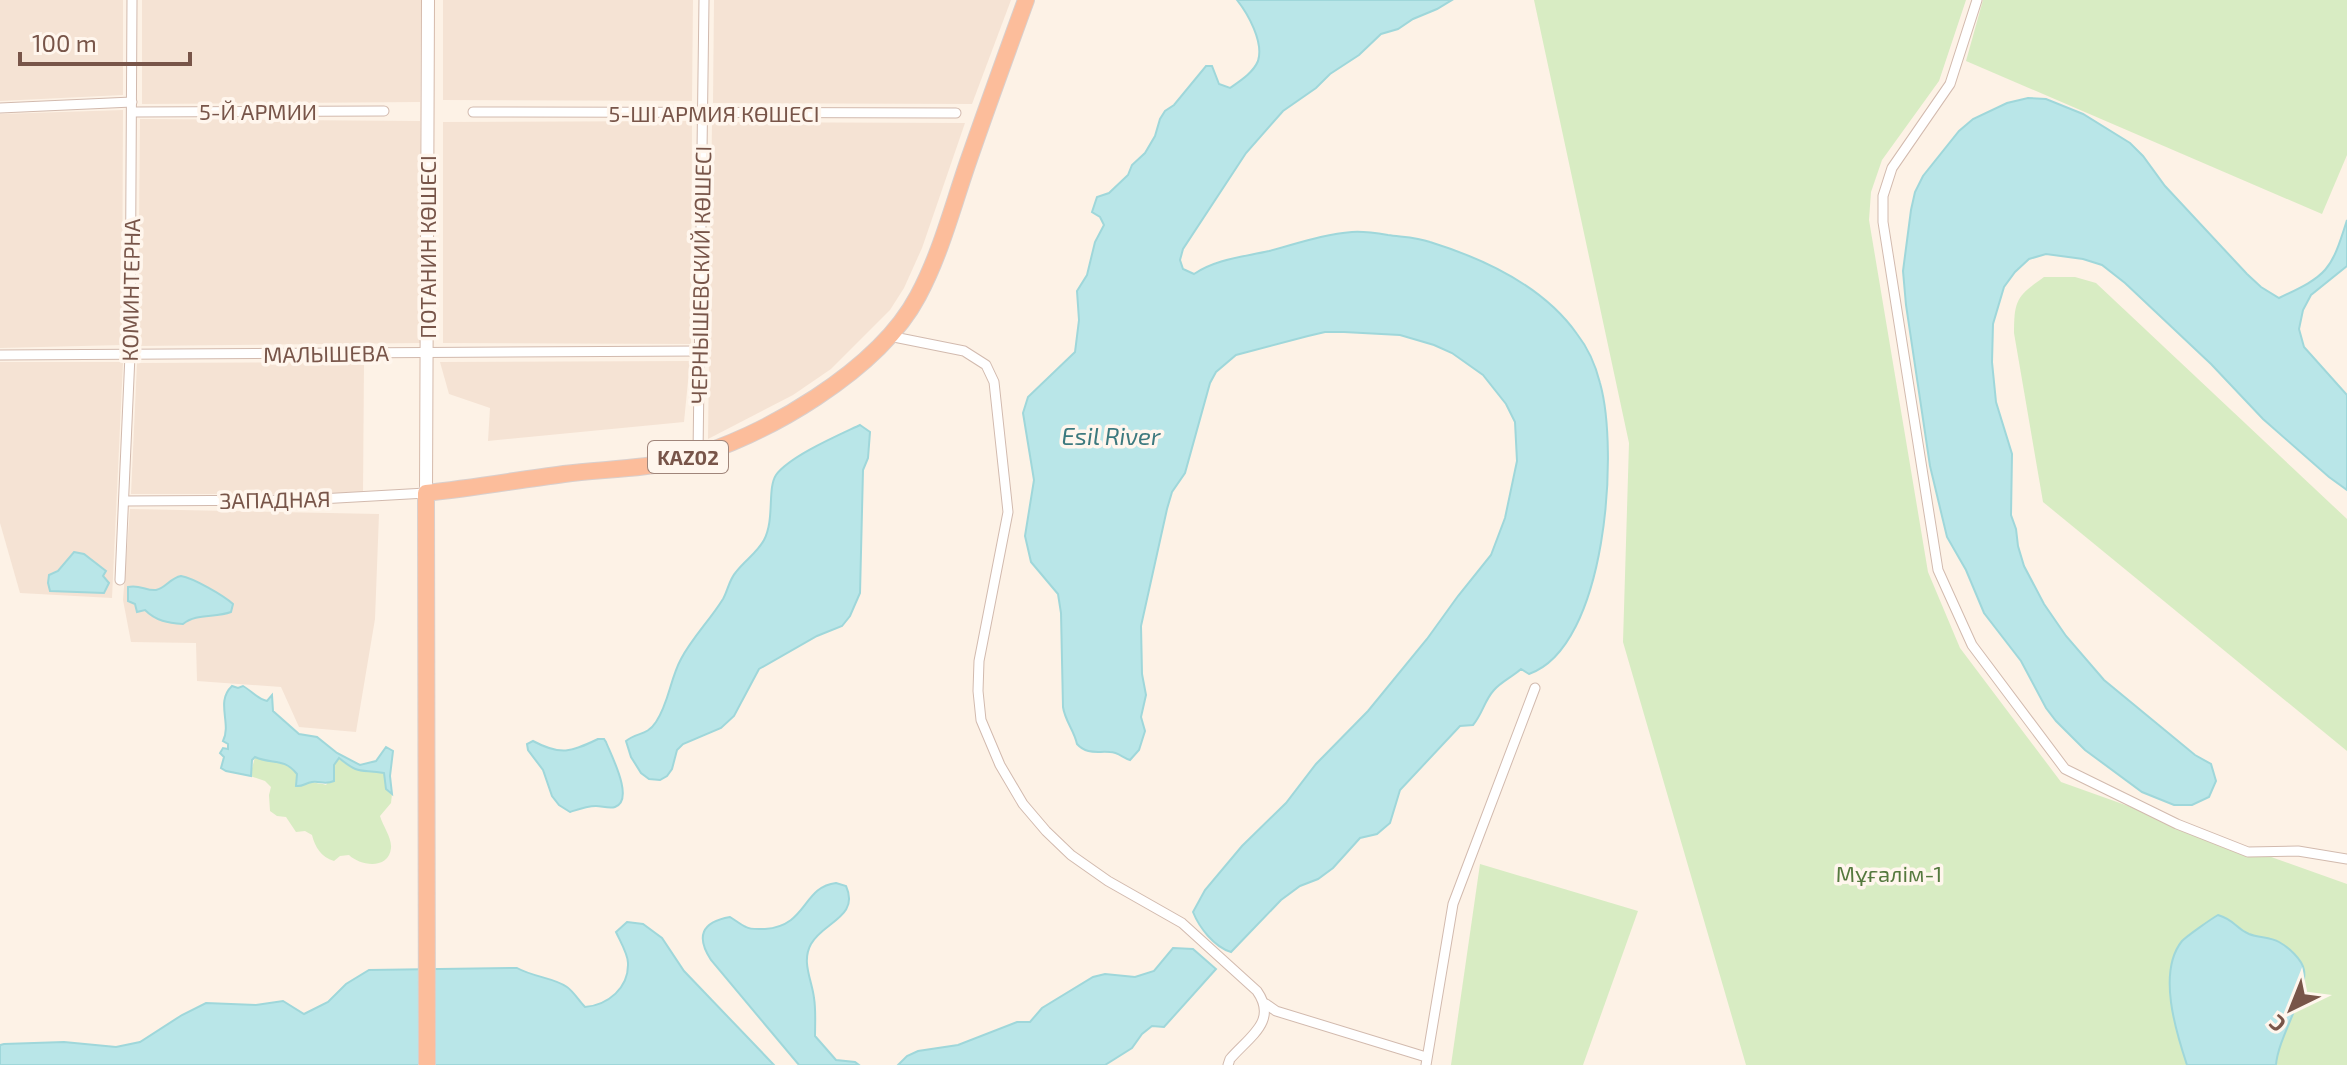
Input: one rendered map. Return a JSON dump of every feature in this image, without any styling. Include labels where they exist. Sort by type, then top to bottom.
[{"type":"highway","name":"KAZ02","points":[[426,493],[651,465],[698,454],[730,443],[800,407],[838,382],[889,336],[918,295],[937,252],[1026,0]]},
{"type":"highway","points":[[426,493],[427,1065]]},
{"type":"main road","name":"ПОТАНИН КӨШЕСІ","points":[[426,493],[428,0]]},
{"type":"street","name":"КОМИНТЕРНА","points":[[120,580],[130,355],[132,0]]},
{"type":"street","name":"ЧЕРНЫШЕВСКИЙ КӨШЕСІ","points":[[698,454],[704,0]]},
{"type":"street","points":[[1977,0],[1950,84],[1892,168],[1883,196],[1883,222],[1938,570],[1972,645],[2065,769],[2177,824],[2248,852],[2298,851],[2347,859]]},
{"type":"street","name":"5-Й АРМИИ","points":[[0,108],[384,111]]},
{"type":"street","name":"5-ШІ АРМИЯ КӨШЕСІ","points":[[473,112],[956,113]]},
{"type":"street","points":[[889,336],[964,351],[986,365],[994,382],[1008,512],[979,661],[978,691],[981,720],[1000,765],[1023,804],[1071,855],[1108,881],[1182,923],[1231,965],[1276,1011],[1426,1061],[1453,904],[1535,688]]},
{"type":"street","name":"МАЛЫШЕВА","points":[[0,355],[700,351]]},
{"type":"street","name":"ЗАПАДНАЯ","points":[[124,501],[302,500],[426,493]]},
{"type":"street","points":[[1228,1065],[1266,1018],[1266,1004]]},
{"type":"shaded area","points":[[0,0],[123,0],[123,95],[0,101]]},
{"type":"shaded area","points":[[142,0],[421,0],[420,102],[142,104]]},
{"type":"shaded area","points":[[443,0],[693,0],[692,101],[443,100]]},
{"type":"shaded area","points":[[714,0],[1011,0],[972,104],[713,103]]},
{"type":"shaded area","points":[[123,110],[122,345],[0,348],[0,114]]},
{"type":"shaded area","points":[[140,119],[420,121],[421,343],[138,346]]},
{"type":"shaded area","points":[[692,121],[691,344],[443,343],[443,122]]},
{"type":"shaded area","points":[[712,122],[965,123],[922,248],[890,310],[831,369],[793,395],[708,439]]},
{"type":"shaded area","points":[[690,361],[684,422],[488,441],[490,408],[449,394],[440,362]]},
{"type":"shaded area","points":[[0,362],[123,362],[112,598],[20,593],[0,523]]},
{"type":"shaded area","points":[[364,362],[363,494],[131,494],[137,363]]},
{"type":"shaded area","points":[[130,509],[379,514],[375,619],[356,732],[299,727],[281,687],[197,681],[196,643],[131,642],[123,600]]},
{"type":"green space","name":"Мұғалім-1","points":[[1534,0],[1966,0],[1939,81],[1882,160],[1871,192],[1869,220],[1928,572],[1960,648],[2061,782],[2347,884],[2347,1065],[1746,1065],[1623,642],[1629,443]]},
{"type":"green space","points":[[1983,0],[2347,0],[2347,155],[2322,214],[1966,61]]},
{"type":"green space","points":[[2044,277],[2075,277],[2096,283],[2347,519],[2347,751],[2043,502],[2014,333],[2019,300]]},
{"type":"green space","points":[[255,757],[283,762],[307,781],[326,785],[335,773],[334,765],[338,758],[355,769],[384,773],[386,789],[392,794],[391,803],[380,816],[390,840],[389,855],[380,863],[373,864],[360,862],[349,855],[340,856],[334,861],[326,857],[312,835],[305,831],[296,832],[286,817],[270,811],[271,787],[265,781],[250,776]]},
{"type":"green space","points":[[1480,864],[1638,911],[1583,1065],[1451,1065]]},
{"type":"water","name":"Esil River","points":[[1237,0],[1452,0],[1398,29],[1381,34],[1359,55],[1283,111],[1246,153],[1183,249],[1180,260],[1183,269],[1194,274],[1230,259],[1321,237],[1356,232],[1420,239],[1492,266],[1530,288],[1563,317],[1581,339],[1600,383],[1606,414],[1608,453],[1601,544],[1591,588],[1576,627],[1555,656],[1529,674],[1521,669],[1497,687],[1473,725],[1460,726],[1400,790],[1390,823],[1377,834],[1360,838],[1333,868],[1281,900],[1231,952],[1208,936],[1193,912],[1205,890],[1242,846],[1286,803],[1316,764],[1368,711],[1491,555],[1505,518],[1517,461],[1515,422],[1506,404],[1483,375],[1452,353],[1434,345],[1400,335],[1325,332],[1236,355],[1216,372],[1210,383],[1185,473],[1172,492],[1167,509],[1141,626],[1142,674],[1146,695],[1141,717],[1145,731],[1139,750],[1130,760],[1113,752],[1088,751],[1077,744],[1063,707],[1058,594],[1031,562],[1025,536],[1034,480],[1023,413],[1028,397],[1075,352],[1079,320],[1077,291],[1087,275],[1095,242],[1104,225],[1100,217],[1092,212],[1097,197],[1109,193],[1128,175],[1132,165],[1145,153],[1155,136],[1165,111],[1174,105],[1206,66],[1212,66],[1219,84],[1230,88],[1256,65],[1259,53],[1257,37]]},
{"type":"water","points":[[2028,98],[2046,99],[2083,114],[2130,143],[2165,186],[2247,274],[2279,298],[2325,270],[2337,250],[2347,220],[2347,266],[2311,295],[2303,310],[2299,329],[2304,347],[2347,395],[2347,490],[2263,419],[2211,364],[2102,265],[2046,254],[2029,259],[2004,287],[1993,324],[1992,362],[1996,402],[2012,454],[2011,515],[2024,566],[2044,604],[2066,636],[2104,680],[2195,755],[2211,764],[2216,781],[2209,797],[2192,805],[2174,805],[2142,792],[2085,750],[2056,721],[2021,661],[1984,613],[1966,570],[1947,537],[1930,466],[1903,271],[1915,192],[1923,176],[1959,131],[1973,119],[2007,103]]},
{"type":"water","points":[[860,425],[870,432],[868,458],[863,470],[860,593],[850,616],[842,626],[817,636],[759,669],[734,716],[721,728],[683,744],[677,750],[667,776],[660,780],[649,779],[631,757],[626,741],[649,730],[656,722],[685,651],[723,599],[734,575],[764,540],[776,475],[803,453]]},
{"type":"water","points":[[74,552],[84,554],[106,571],[103,576],[109,583],[104,593],[50,591],[49,575],[58,571]]},
{"type":"water","points":[[181,576],[200,583],[228,600],[233,604],[231,612],[178,624],[158,619],[145,610],[137,612],[135,604],[128,601],[128,587],[156,590]]},
{"type":"water","points":[[232,686],[243,686],[267,701],[272,695],[273,711],[299,734],[317,737],[337,753],[360,765],[376,761],[386,747],[393,751],[390,776],[392,794],[386,789],[384,773],[356,769],[339,758],[334,765],[334,781],[298,786],[297,774],[278,762],[255,757],[251,776],[221,768],[224,757],[220,753],[223,748],[228,749],[228,744],[223,741],[226,727],[224,706],[227,692]]},
{"type":"water","points":[[604,739],[616,766],[622,787],[621,803],[613,808],[593,806],[570,812],[552,796],[543,770],[527,744],[533,741],[551,749],[566,750]]},
{"type":"water","points":[[836,883],[846,886],[848,905],[817,936],[807,958],[815,1003],[815,1036],[836,1060],[859,1065],[799,1065],[711,960],[704,944],[704,932],[713,923],[730,917],[750,929],[779,926],[797,914],[817,891]]},
{"type":"water","points":[[2218,915],[2249,934],[2279,942],[2303,966],[2302,991],[2276,1065],[2187,1065],[2171,1002],[2171,969],[2182,941]]},
{"type":"water","points":[[627,922],[643,924],[662,938],[684,971],[774,1065],[0,1065],[0,1045],[64,1042],[116,1047],[140,1042],[206,1003],[256,1005],[283,1001],[304,1014],[328,1002],[346,984],[369,970],[517,968],[562,984],[585,1007],[593,1006],[616,994],[625,980],[628,959],[616,932]]},
{"type":"water","points":[[1173,948],[1193,949],[1216,969],[1164,1027],[1152,1026],[1132,1048],[1105,1065],[898,1065],[918,1051],[958,1045],[1017,1022],[1030,1022],[1042,1008],[1093,977],[1105,974],[1135,977],[1154,971]]}]
